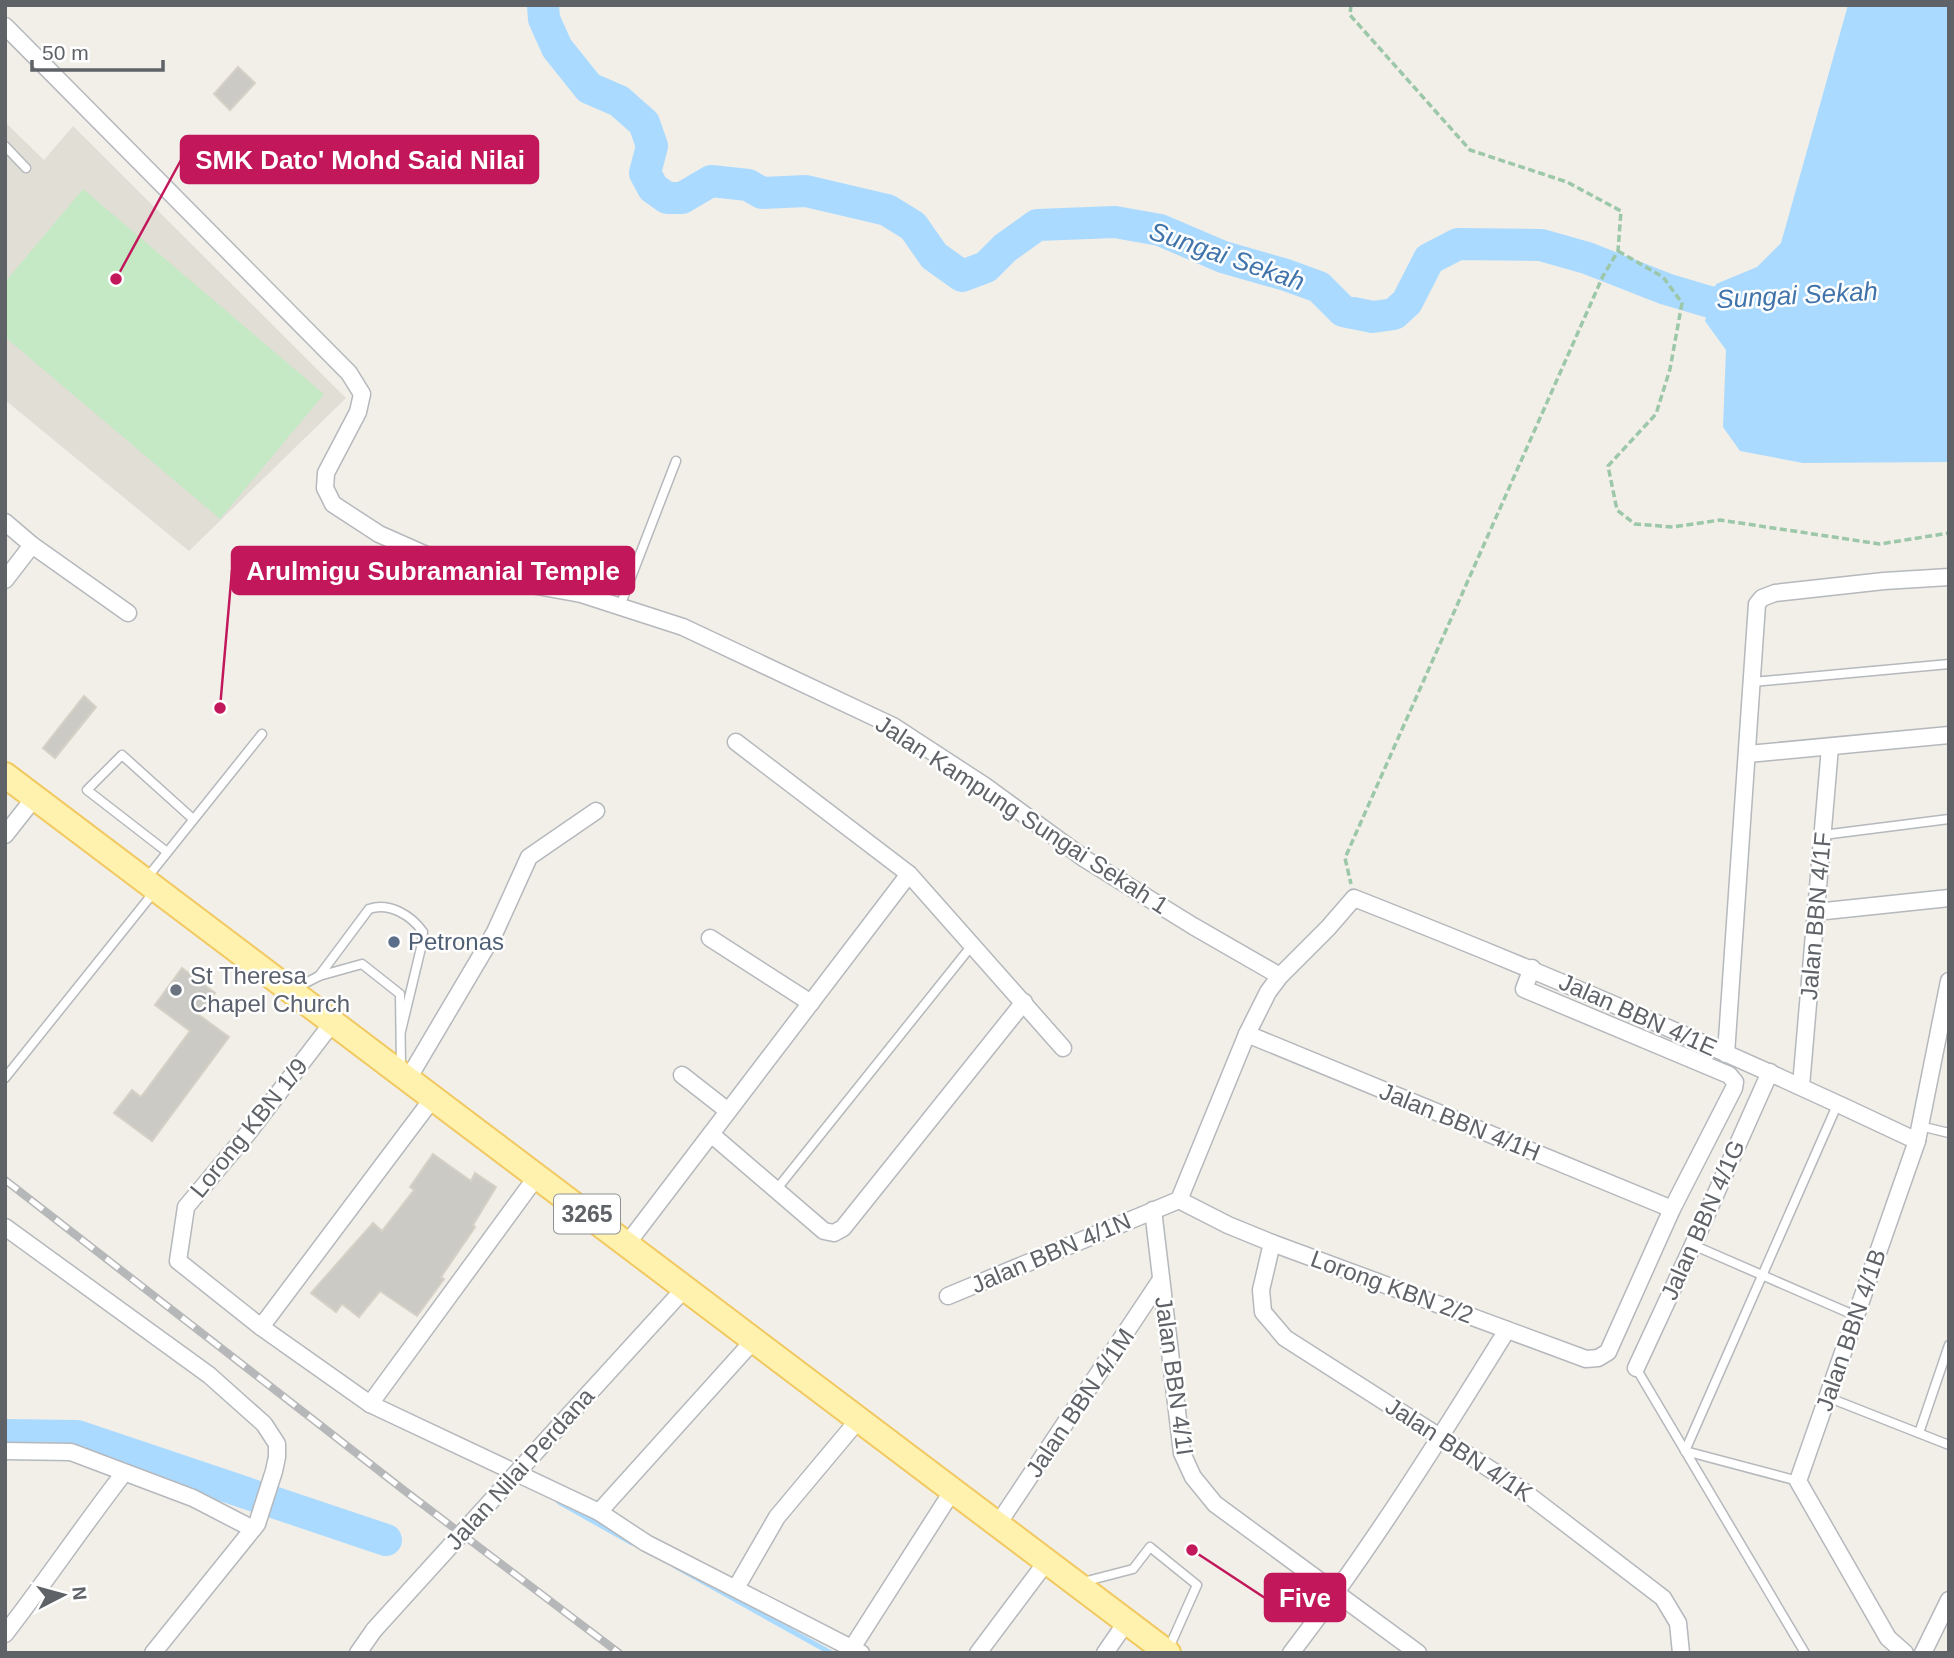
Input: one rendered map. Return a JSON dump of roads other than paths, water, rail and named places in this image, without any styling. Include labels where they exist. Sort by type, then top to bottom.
[{"type":"main road","name":"3265","points":[[5,775],[1168,1652]]},
{"type":"street","name":"Jalan Kampung Sungai Sekah 1","points":[[9,36],[349,373],[362,394],[358,412],[326,473],[326,488],[333,504],[379,534],[467,573],[581,594],[683,627],[893,726],[985,786],[1085,859],[1280,976]]},
{"type":"street","points":[[5,522],[128,613]]},
{"type":"street","points":[[5,580],[32,544]]},
{"type":"street","points":[[1726,1054],[1757,604],[1762,598],[1775,593],[1949,577]]},
{"type":"street","points":[[1748,754],[1949,735]]},
{"type":"street","points":[[736,742],[909,874],[1063,1048]]},
{"type":"street","name":"Jalan BBN 4/1F","points":[[1801,1086],[1830,747]]},
{"type":"street","points":[[5,835],[35,797]]},
{"type":"street","points":[[405,1076],[495,932],[530,857],[596,811]]},
{"type":"street","points":[[627,1244],[909,874]]},
{"type":"street","name":"Jalan BBN 4/1E","points":[[1280,976],[1354,898],[1532,968],[1838,1103],[1919,1133]]},
{"type":"street","points":[[1816,912],[1949,898]]},
{"type":"street","points":[[710,938],[811,1003]]},
{"type":"street","points":[[1532,968],[1524,989],[1729,1075],[1735,1082],[1672,1209]]},
{"type":"street","points":[[1153,1210],[1179,1200],[1247,1034],[1268,992],[1280,976]]},
{"type":"street","name":"Jalan BBN 4/1B","points":[[1798,1481],[1919,1133],[1949,981]]},
{"type":"street","points":[[711,1134],[824,1231],[834,1233],[843,1228],[1024,1002]]},
{"type":"street","name":"Lorong KBN 1/9","points":[[261,1327],[178,1261],[186,1208],[248,1133],[333,1022]]},
{"type":"street","name":"Jalan BBN 4/1H","points":[[1247,1034],[1672,1209]]},
{"type":"street","name":"Jalan BBN 4/1G","points":[[1636,1368],[1770,1072]]},
{"type":"street","points":[[682,1075],[728,1111]]},
{"type":"street","points":[[433,1098],[261,1327],[370,1404],[599,1512],[646,1543],[857,1650],[953,1490]]},
{"type":"street","points":[[370,1404],[537,1176]]},
{"type":"street","name":"Lorong KBN 2/2","points":[[1179,1200],[1228,1225],[1272,1243],[1587,1359],[1598,1358],[1608,1352],[1672,1209]]},
{"type":"street","name":"Jalan BBN 4/1I","points":[[1153,1210],[1182,1453],[1193,1477],[1215,1504],[1418,1653]]},
{"type":"street","name":"Jalan BBN 4/1N","points":[[948,1296],[1153,1210]]},
{"type":"street","points":[[5,1227],[209,1375],[264,1424],[276,1444],[274,1471],[255,1526],[153,1653]]},
{"type":"street","name":"Jalan BBN 4/1K","points":[[1272,1243],[1261,1290],[1263,1312],[1285,1338],[1518,1487],[1663,1598],[1678,1623],[1681,1653]]},
{"type":"street","name":"Jalan BBN 4/1M","points":[[998,1524],[1160,1281]]},
{"type":"street","name":"Jalan Nilai Perdana","points":[[358,1653],[374,1630],[685,1288]]},
{"type":"street","points":[[1291,1653],[1336,1595],[1441,1438],[1507,1330]]},
{"type":"street","points":[[599,1512],[754,1340]]},
{"type":"street","points":[[736,1588],[777,1517],[859,1419]]},
{"type":"street","points":[[5,1451],[71,1452],[193,1498],[255,1526]]},
{"type":"street","points":[[5,1634],[124,1473]]},
{"type":"street","points":[[1798,1481],[1888,1638],[1905,1653]]},
{"type":"street","points":[[978,1653],[1047,1561]]},
{"type":"street","points":[[1923,1653],[1949,1600]]},
{"type":"street","points":[[1105,1653],[1127,1621]]},
{"type":"lane","points":[[5,146],[26,168]]},
{"type":"lane","points":[[620,606],[676,461]]},
{"type":"lane","points":[[1753,682],[1949,664]]},
{"type":"lane","points":[[5,1079],[151,884],[167,852],[262,733]]},
{"type":"lane","points":[[167,852],[88,790],[122,755],[193,819]]},
{"type":"lane","points":[[1823,835],[1949,819]]},
{"type":"lane","points":[[319,976],[369,909],[386,906],[398,911],[423,932],[401,1031]]},
{"type":"lane","points":[[776,1190],[973,944]]},
{"type":"lane","points":[[291,991],[319,976],[362,964],[400,994],[405,1076]]},
{"type":"lane","points":[[1685,1451],[1838,1103]]},
{"type":"lane","points":[[1919,1133],[1949,1133]]},
{"type":"lane","points":[[1693,1245],[1856,1316]]},
{"type":"lane","points":[[1919,1433],[1949,1345]]},
{"type":"lane","points":[[1636,1368],[1805,1653]]},
{"type":"lane","points":[[1827,1397],[1949,1445]]},
{"type":"lane","points":[[1685,1451],[1798,1481]]},
{"type":"lane","points":[[1077,1584],[1133,1569],[1150,1547],[1197,1585],[1168,1652]]},
{"type":"water","points":[[1848,5],[1949,5],[1949,462],[1803,463],[1740,451],[1723,427],[1726,350],[1705,321],[1716,284],[1757,267],[1781,243]]},
{"type":"waterway","name":"Sungai Sekah","points":[[543,5],[544,19],[557,48],[589,88],[619,101],[644,123],[652,146],[645,173],[653,188],[667,198],[682,198],[711,181],[748,185],[762,193],[806,191],[887,210],[913,226],[934,256],[962,276],[986,267],[1005,248],[1037,225],[1115,222],[1160,230],[1223,257],[1319,287],[1343,311],[1373,317],[1394,314],[1407,302],[1429,259],[1458,244],[1541,245],[1587,258],[1666,289],[1713,303],[1752,299]]},
{"type":"waterway","points":[[5,1435],[77,1436],[386,1540]]},
{"type":"waterway","points":[[559,1502],[632,1543]]},
{"type":"waterway","points":[[675,1566],[831,1653]]},
{"type":"railway","points":[[5,1180],[405,1491],[619,1653]]},
{"type":"place","name":"SMK Dato' Mohd Said Nilai","points":[[116,279]]},
{"type":"place","name":"Arulmigu Subramanial Temple","points":[[220,708]]},
{"type":"place","name":"Petronas","points":[[394,942]]},
{"type":"place","name":"St Theresa Chapel Church","points":[[176,990]]},
{"type":"place","name":"Five","points":[[1192,1550]]}]
